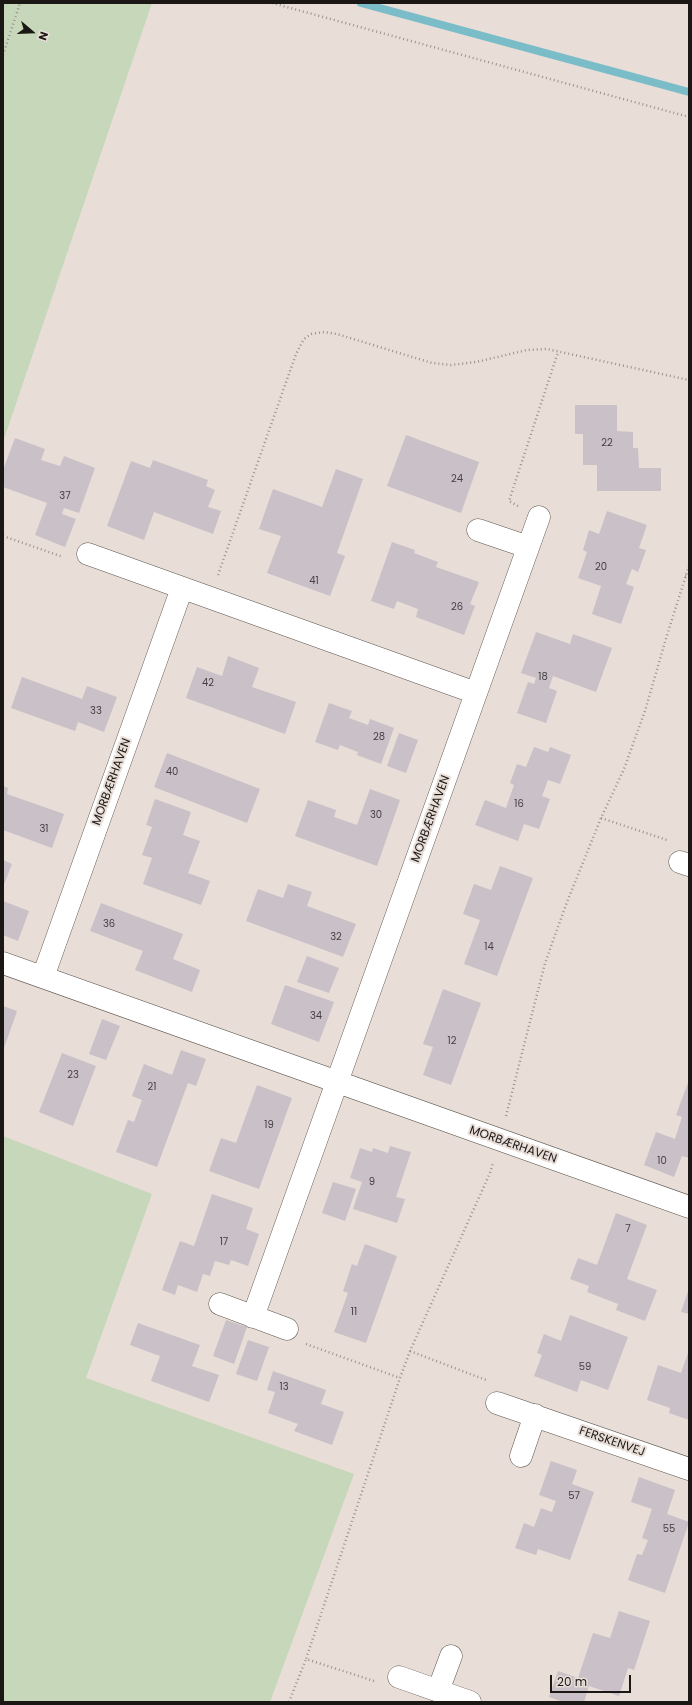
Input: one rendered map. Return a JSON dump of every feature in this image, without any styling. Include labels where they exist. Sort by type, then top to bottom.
[{"type":"street","name":"MORBÆRHAVEN","points":[[253,1317],[539,517]]},
{"type":"street","points":[[478,530],[528,547]]},
{"type":"street","points":[[88,554],[476,693]]},
{"type":"street","name":"MORBÆRHAVEN","points":[[43,977],[182,588]]},
{"type":"street","name":"MORBÆRHAVEN","points":[[3,963],[689,1207]]},
{"type":"street","points":[[220,1304],[287,1329]]},
{"type":"street","name":"FERSKENVEJ","points":[[496,1403],[689,1469]]},
{"type":"street","points":[[521,1456],[535,1416]]},
{"type":"street","points":[[438,1691],[450,1656]]},
{"type":"street","points":[[399,1677],[470,1702]]},
{"type":"path","points":[[3,55],[20,3]]},
{"type":"path","points":[[272,3],[689,117]]},
{"type":"path","points":[[210,598],[296,354],[304,339],[310,334],[324,332],[337,334],[432,363],[451,365],[476,362],[527,350],[547,349],[689,380]]},
{"type":"path","points":[[539,517],[509,501],[558,352]]},
{"type":"path","points":[[3,536],[79,563],[88,554]]},
{"type":"path","points":[[289,1702],[306,1659],[400,1378],[410,1352],[490,1173],[500,1140],[545,964],[567,902],[601,818],[624,768],[645,711],[689,566]]},
{"type":"path","points":[[685,576],[689,578]]},
{"type":"path","points":[[601,818],[679,844],[685,864]]},
{"type":"path","points":[[287,1329],[298,1340],[400,1378]]},
{"type":"path","points":[[410,1352],[489,1382],[497,1390],[496,1403]]},
{"type":"path","points":[[306,1659],[390,1686],[399,1677]]},
{"type":"green space","points":[[3,3],[152,3],[3,442]]},
{"type":"green space","points":[[3,1136],[152,1194],[86,1378],[354,1474],[270,1702],[3,1702]]},
{"type":"building","points":[[575,405],[617,405],[617,431],[633,432],[633,448],[638,448],[639,468],[661,468],[661,491],[597,491],[597,465],[583,465],[583,434],[575,434]]},
{"type":"building","points":[[406,435],[479,462],[461,513],[387,486]]},
{"type":"building","points":[[15,438],[45,449],[41,460],[60,466],[64,456],[95,468],[79,513],[64,508],[62,514],[76,519],[65,547],[35,535],[47,503],[3,487],[3,470]]},
{"type":"building","points":[[153,460],[208,480],[206,486],[215,490],[208,507],[221,511],[213,534],[154,512],[144,540],[107,526],[131,461],[150,468]]},
{"type":"building","points":[[336,469],[363,479],[337,553],[345,556],[330,596],[267,573],[281,536],[259,529],[273,489],[322,507]]},
{"type":"building","points":[[607,511],[647,525],[639,548],[646,550],[638,572],[632,569],[626,584],[634,587],[621,624],[592,614],[601,586],[578,578],[587,552],[583,550],[589,530],[599,534]]},
{"type":"building","points":[[392,542],[415,550],[414,553],[438,562],[436,567],[479,582],[470,604],[475,606],[464,635],[416,617],[418,609],[397,601],[394,609],[371,601]]},
{"type":"building","points":[[536,632],[570,644],[573,634],[612,648],[596,692],[553,676],[549,688],[557,691],[546,723],[517,713],[528,682],[534,684],[536,678],[521,673]]},
{"type":"building","points":[[228,656],[259,668],[252,687],[296,702],[285,734],[186,698],[197,667],[222,676]]},
{"type":"building","points":[[22,677],[82,699],[87,686],[117,697],[104,732],[78,722],[75,731],[11,708]]},
{"type":"building","points":[[329,703],[352,711],[349,718],[368,725],[370,719],[394,728],[381,764],[357,755],[358,752],[340,745],[338,750],[315,742]]},
{"type":"building","points":[[399,733],[418,740],[406,773],[387,766]]},
{"type":"building","points":[[534,747],[548,752],[550,747],[571,755],[560,784],[548,780],[542,796],[550,799],[539,829],[524,824],[518,841],[475,825],[485,800],[506,808],[514,785],[510,783],[517,764],[526,767]]},
{"type":"building","points":[[167,753],[260,789],[247,823],[154,787]]},
{"type":"building","points":[[3,786],[8,788],[7,794],[64,814],[52,848],[3,830]]},
{"type":"building","points":[[370,789],[400,800],[377,866],[295,836],[308,800],[336,810],[334,817],[357,825]]},
{"type":"building","points":[[155,799],[191,812],[183,835],[200,841],[188,873],[210,881],[201,905],[143,884],[152,858],[142,855],[152,827],[146,825]]},
{"type":"building","points":[[3,860],[12,864],[3,887]]},
{"type":"building","points":[[500,866],[533,878],[497,976],[464,964],[480,920],[463,914],[474,884],[491,890]]},
{"type":"building","points":[[288,884],[312,892],[307,906],[356,924],[343,957],[246,921],[258,889],[283,898]]},
{"type":"building","points":[[3,901],[29,911],[18,941],[3,935]]},
{"type":"building","points":[[101,903],[183,934],[173,959],[200,970],[192,992],[135,970],[143,951],[90,931]]},
{"type":"building","points":[[307,956],[339,968],[329,993],[297,982]]},
{"type":"building","points":[[285,985],[334,1002],[319,1042],[271,1024]]},
{"type":"building","points":[[443,989],[481,1003],[451,1085],[423,1075],[433,1047],[423,1044]]},
{"type":"building","points":[[3,1006],[17,1011],[3,1051]]},
{"type":"building","points":[[102,1019],[120,1026],[106,1060],[89,1054]]},
{"type":"building","points":[[181,1050],[206,1059],[196,1086],[188,1083],[157,1167],[116,1152],[128,1120],[134,1122],[142,1100],[132,1096],[144,1064],[172,1075]]},
{"type":"building","points":[[62,1053],[96,1066],[73,1126],[39,1112]]},
{"type":"building","points":[[689,1080],[689,1158],[682,1156],[674,1177],[644,1165],[656,1132],[675,1139],[682,1117],[676,1115]]},
{"type":"building","points":[[257,1085],[292,1098],[259,1189],[209,1171],[221,1138],[236,1143]]},
{"type":"building","points":[[390,1146],[411,1152],[396,1197],[405,1199],[397,1223],[353,1209],[362,1182],[350,1178],[360,1148],[372,1152],[373,1148],[388,1153]]},
{"type":"building","points":[[333,1182],[356,1189],[345,1221],[322,1213]]},
{"type":"building","points":[[212,1194],[253,1208],[246,1229],[259,1234],[248,1266],[231,1260],[229,1265],[215,1261],[210,1276],[203,1274],[197,1292],[178,1285],[175,1295],[162,1290],[180,1241],[194,1246]]},
{"type":"building","points":[[616,1213],[647,1225],[627,1279],[657,1290],[645,1321],[616,1310],[618,1304],[587,1292],[589,1286],[570,1279],[578,1258],[597,1265]]},
{"type":"building","points":[[365,1244],[397,1256],[366,1343],[334,1332],[348,1293],[343,1291],[352,1264],[357,1266]]},
{"type":"building","points":[[689,1288],[689,1314],[681,1312]]},
{"type":"building","points":[[570,1315],[628,1337],[608,1390],[581,1380],[577,1392],[534,1376],[542,1355],[537,1353],[544,1334],[561,1341]]},
{"type":"building","points":[[226,1320],[247,1327],[234,1364],[213,1356]]},
{"type":"building","points":[[138,1323],[200,1345],[192,1366],[219,1375],[209,1402],[151,1381],[160,1356],[130,1345]]},
{"type":"building","points":[[248,1340],[269,1347],[257,1381],[236,1374]]},
{"type":"building","points":[[689,1350],[689,1420],[669,1413],[670,1408],[647,1400],[658,1365],[681,1373]]},
{"type":"building","points":[[273,1371],[326,1390],[321,1404],[344,1412],[332,1445],[294,1431],[298,1424],[268,1413],[275,1392],[267,1390]]},
{"type":"building","points":[[551,1461],[577,1470],[572,1484],[594,1492],[570,1560],[538,1549],[536,1555],[515,1548],[524,1523],[534,1527],[541,1508],[552,1512],[556,1501],[539,1495]]},
{"type":"building","points":[[639,1477],[675,1490],[667,1514],[689,1522],[665,1593],[628,1580],[637,1554],[642,1555],[648,1540],[642,1538],[652,1509],[631,1502]]},
{"type":"building","points":[[619,1611],[650,1621],[634,1670],[628,1668],[619,1696],[589,1686],[584,1702],[563,1702],[549,1697],[558,1671],[578,1678],[593,1633],[610,1638]]},
{"type":"waterway","points":[[361,3],[689,92]]}]
